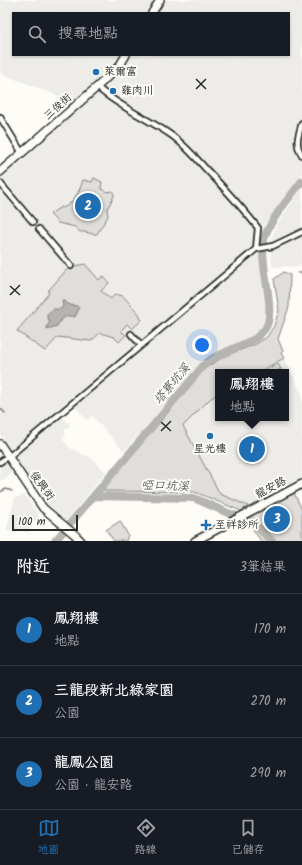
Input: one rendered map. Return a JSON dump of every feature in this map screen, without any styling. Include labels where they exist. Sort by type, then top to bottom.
[{"type":"street","points":[[153,12],[160,0]]},
{"type":"street","name":"三俊街","points":[[0,172],[97,87],[120,65],[125,56]]},
{"type":"street","points":[[97,87],[112,100],[171,135],[185,147],[258,228],[257,249]]},
{"type":"street","points":[[0,117],[22,153]]},
{"type":"street","points":[[302,123],[297,140],[298,147],[302,155]]},
{"type":"street","points":[[0,183],[33,222]]},
{"type":"street","points":[[39,229],[71,266]]},
{"type":"street","points":[[0,462],[257,249],[273,246],[302,232]]},
{"type":"street","points":[[131,334],[141,345]]},
{"type":"street","name":"俊興街","points":[[0,444],[43,508],[74,534],[80,541]]},
{"type":"street","name":"龍安路","points":[[199,540],[302,484]]},
{"type":"shaded area","points":[[0,0],[155,0],[148,12],[12,12],[12,56],[120,56],[116,63],[66,111],[58,107],[61,97],[0,73]]},
{"type":"shaded area","points":[[164,0],[302,0],[302,177],[263,226],[260,245],[265,311],[263,324],[255,336],[210,355],[124,451],[92,416],[87,420],[73,404],[61,415],[70,425],[64,431],[66,434],[62,439],[70,448],[91,458],[106,472],[67,520],[46,503],[0,434],[0,174],[127,56],[290,56],[290,12],[156,12]]},
{"type":"shaded area","points":[[94,178],[102,182],[101,189],[107,192],[113,191],[114,196],[107,209],[108,216],[97,234],[80,232],[75,227],[58,223],[50,214],[61,207],[63,208],[67,206],[74,200],[83,180],[92,182]]},
{"type":"shaded area","points":[[302,188],[302,266],[272,267],[270,242],[276,226]]},
{"type":"shaded area","points":[[85,264],[99,280],[103,276],[109,283],[101,291],[111,299],[115,294],[123,296],[140,315],[139,316],[142,320],[132,329],[127,324],[121,331],[126,335],[119,342],[114,337],[100,333],[91,341],[58,337],[45,351],[17,331],[69,267]]},
{"type":"shaded area","points":[[284,272],[290,275],[289,307],[278,339],[283,351],[281,353],[284,358],[264,369],[215,369],[215,396],[183,426],[220,494],[248,506],[241,511],[195,492],[104,491],[105,487],[201,371],[225,356],[256,344],[267,337],[274,326],[279,310],[274,279]]},
{"type":"shaded area","points":[[62,300],[70,305],[77,306],[79,309],[75,317],[69,316],[62,319],[57,326],[47,329],[50,322],[46,315],[53,309],[61,309],[63,306]]},
{"type":"shaded area","points":[[284,358],[302,394],[302,478],[248,506],[220,494],[183,426],[215,396],[215,421],[289,421],[289,369],[264,369]]},
{"type":"shaded area","points":[[278,364],[281,369],[269,369]]},
{"type":"shaded area","points":[[0,450],[14,472],[0,481]]},
{"type":"shaded area","points":[[294,493],[302,510],[302,541],[261,541],[250,525],[254,525],[268,540],[271,537],[256,521],[249,517]]},
{"type":"shaded area","points":[[25,495],[39,515],[28,533],[18,529],[17,533],[6,531],[15,498]]},
{"type":"shaded area","points":[[120,521],[128,535],[126,541],[122,541],[121,539],[120,541],[114,541],[106,530]]},
{"type":"waterway","name":"塔寮坑溪","points":[[55,541],[203,366],[211,359],[255,339],[265,329],[269,316],[269,306],[263,261],[264,240],[274,218],[302,181]]},
{"type":"waterway","points":[[0,408],[5,413]]},
{"type":"waterway","points":[[0,492],[6,489],[12,491]]},
{"type":"waterway","name":"啞口坑溪","points":[[94,496],[194,498],[251,521],[272,541]]},
{"type":"place","name":"萊爾富","points":[[96,72]]},
{"type":"place","name":"雞肉川","points":[[113,91]]},
{"type":"place","name":"三龍段新北綠家園","points":[[88,206]]},
{"type":"place","name":"星光樓","points":[[210,436]]},
{"type":"place","name":"鳳翔樓","points":[[252,449]]},
{"type":"place","name":"龍鳳公園","points":[[277,519]]},
{"type":"place","name":"至祥診所","points":[[206,525]]}]
